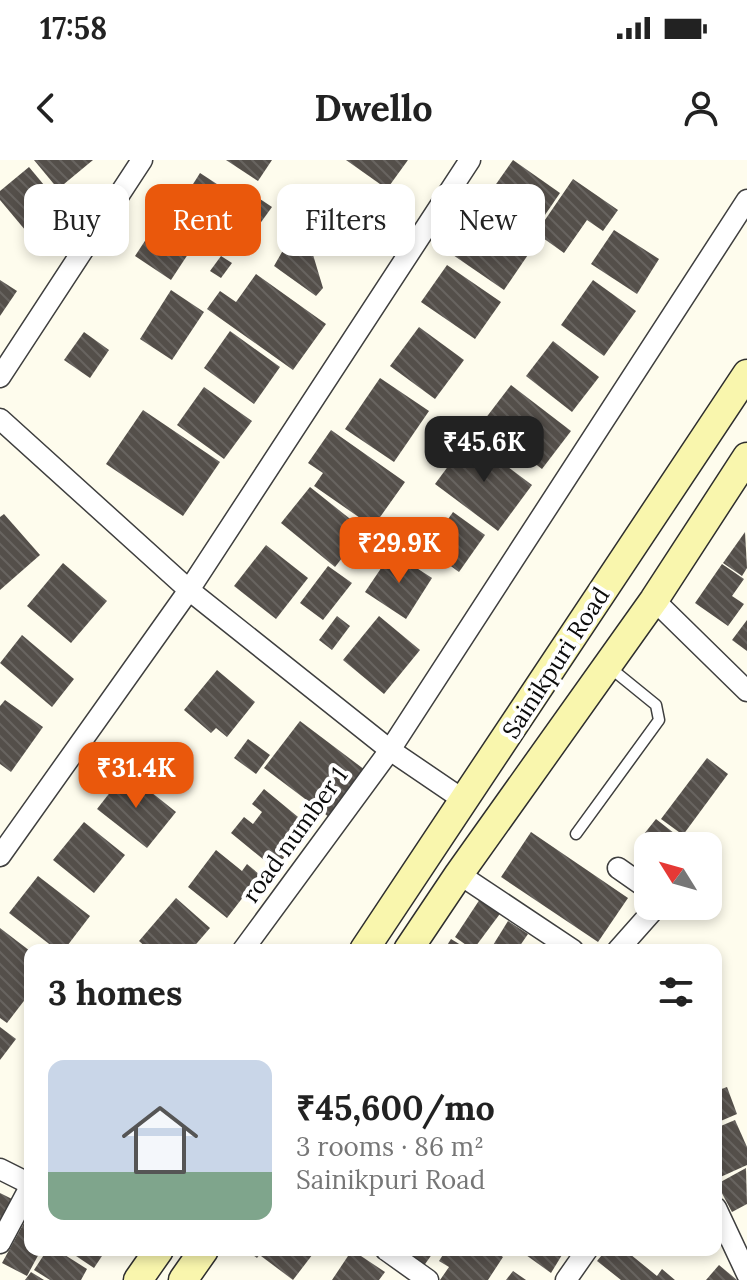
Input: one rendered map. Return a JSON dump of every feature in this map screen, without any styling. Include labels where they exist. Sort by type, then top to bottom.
[{"type":"main road","name":"Sainikpuri Road","points":[[368,944],[747,374]]},
{"type":"main road","points":[[707,435],[746,459]]},
{"type":"main road","name":"Sainikpuri Road","points":[[412,944],[654,600],[746,459]]},
{"type":"main road","points":[[138,1280],[154,1256]]},
{"type":"main road","points":[[183,1280],[200,1256]]},
{"type":"street","points":[[0,377],[142,160]]},
{"type":"street","points":[[0,856],[189,590],[470,160]]},
{"type":"street","name":"road number 1","points":[[247,944],[390,750],[747,200]]},
{"type":"street","points":[[0,419],[189,590],[390,750],[465,801]]},
{"type":"street","points":[[654,600],[747,690]]},
{"type":"street","points":[[618,868],[634,879]]},
{"type":"street","points":[[459,874],[564,944]]},
{"type":"street","points":[[623,944],[645,920]]},
{"type":"street","points":[[0,1169],[24,1182]]},
{"type":"street","points":[[0,1243],[24,1197]]},
{"type":"street","points":[[722,1221],[747,1274]]},
{"type":"street","points":[[394,1256],[428,1280]]},
{"type":"street","points":[[566,1280],[583,1256]]},
{"type":"lane","points":[[576,834],[659,720],[656,705],[607,664]]},
{"type":"building","points":[[34,160],[93,160],[64,184],[54,184]]},
{"type":"building","points":[[226,160],[272,160],[258,181]]},
{"type":"building","points":[[346,160],[408,160],[391,184],[380,184]]},
{"type":"building","points":[[513,160],[560,193],[545,215],[545,184],[496,184]]},
{"type":"building","points":[[29,167],[43,184],[24,184],[24,229],[0,200],[0,191]]},
{"type":"building","points":[[200,173],[217,184],[193,184]]},
{"type":"building","points":[[573,179],[618,210],[603,231],[587,220],[564,253],[545,239],[545,220]]},
{"type":"building","points":[[261,200],[272,207],[261,222]]},
{"type":"building","points":[[614,230],[659,259],[637,294],[591,264]]},
{"type":"building","points":[[145,241],[145,256],[187,256],[171,280],[135,256]]},
{"type":"building","points":[[221,256],[232,263],[221,278],[210,271]]},
{"type":"building","points":[[280,256],[313,256],[323,288],[316,296],[274,266]]},
{"type":"building","points":[[454,256],[527,256],[504,290]]},
{"type":"building","points":[[447,265],[501,302],[475,339],[421,302]]},
{"type":"building","points":[[256,274],[326,324],[293,370],[207,309],[220,291],[236,302]]},
{"type":"building","points":[[0,280],[17,291],[0,316]]},
{"type":"building","points":[[593,280],[636,311],[604,356],[561,325]]},
{"type":"building","points":[[171,290],[204,312],[172,360],[140,339]]},
{"type":"building","points":[[419,327],[464,360],[435,399],[390,366]]},
{"type":"building","points":[[230,331],[280,367],[254,404],[204,368]]},
{"type":"building","points":[[84,332],[109,350],[90,378],[64,360]]},
{"type":"building","points":[[553,341],[599,377],[572,412],[526,376]]},
{"type":"building","points":[[380,378],[429,411],[394,462],[345,429]]},
{"type":"building","points":[[511,385],[571,431],[542,469],[482,423]]},
{"type":"building","points":[[204,387],[252,421],[224,459],[177,425]]},
{"type":"building","points":[[143,410],[220,462],[183,516],[106,464]]},
{"type":"building","points":[[331,430],[405,482],[373,527],[314,486],[323,473],[308,463]]},
{"type":"building","points":[[469,438],[532,485],[498,531],[435,484]]},
{"type":"building","points":[[310,487],[364,530],[335,567],[281,523]]},
{"type":"building","points":[[453,512],[485,535],[459,572],[427,549]]},
{"type":"building","points":[[4,514],[40,555],[0,590],[0,517]]},
{"type":"building","points":[[745,532],[747,568],[742,576],[723,563]]},
{"type":"building","points":[[266,545],[308,578],[276,619],[234,586]]},
{"type":"building","points":[[392,552],[432,578],[406,619],[365,592]]},
{"type":"building","points":[[63,563],[107,601],[71,643],[27,606]]},
{"type":"building","points":[[722,564],[744,579],[732,596],[744,604],[728,626],[695,603]]},
{"type":"building","points":[[328,566],[352,583],[323,620],[300,603]]},
{"type":"building","points":[[337,616],[350,626],[332,650],[319,640]]},
{"type":"building","points":[[379,616],[420,650],[384,694],[343,660]]},
{"type":"building","points":[[747,620],[747,651],[732,640]]},
{"type":"building","points":[[22,635],[74,679],[52,707],[0,663]]},
{"type":"building","points":[[217,670],[255,702],[227,737],[216,728],[211,733],[184,710]]},
{"type":"building","points":[[5,700],[43,727],[11,772],[0,764],[0,706]]},
{"type":"building","points":[[300,721],[365,770],[329,817],[264,768]]},
{"type":"building","points":[[248,739],[270,755],[256,774],[234,758]]},
{"type":"building","points":[[707,758],[728,774],[685,832],[679,832],[661,819]]},
{"type":"building","points":[[126,772],[176,812],[147,848],[97,809]]},
{"type":"building","points":[[264,789],[309,826],[275,869],[231,833],[244,817],[253,824],[262,812],[252,804]]},
{"type":"building","points":[[656,819],[673,832],[646,832]]},
{"type":"building","points":[[84,822],[125,855],[94,893],[53,860]]},
{"type":"building","points":[[531,832],[628,898],[598,942],[501,877]]},
{"type":"building","points":[[216,850],[242,871],[247,864],[260,875],[227,918],[188,887]]},
{"type":"building","points":[[38,876],[90,916],[69,944],[49,944],[9,913]]},
{"type":"building","points":[[482,896],[502,911],[477,944],[465,944],[455,937]]},
{"type":"building","points":[[176,898],[210,928],[196,944],[142,944],[139,941]]},
{"type":"building","points":[[508,921],[528,934],[521,944],[494,944]]},
{"type":"building","points":[[0,928],[24,946],[24,1001],[7,1023],[0,1018]]},
{"type":"building","points":[[0,1027],[16,1039],[0,1060]]},
{"type":"building","points":[[727,1087],[737,1114],[722,1120],[722,1089]]},
{"type":"building","points":[[735,1120],[747,1147],[747,1165],[722,1176],[722,1125]]},
{"type":"building","points":[[746,1168],[747,1204],[732,1212],[722,1193],[722,1181]]},
{"type":"building","points":[[0,1193],[16,1201],[0,1231]]},
{"type":"building","points":[[24,1223],[24,1256],[38,1256],[27,1276],[2,1263]]},
{"type":"building","points":[[43,1256],[66,1256],[87,1269],[81,1280],[50,1280],[34,1270]]},
{"type":"building","points":[[76,1256],[102,1256],[94,1268]]},
{"type":"building","points":[[261,1256],[311,1256],[293,1280]]},
{"type":"building","points":[[348,1256],[361,1256],[385,1272],[379,1280],[332,1280]]},
{"type":"building","points":[[408,1256],[431,1256],[423,1267]]},
{"type":"building","points":[[442,1256],[503,1257],[488,1280],[440,1280],[449,1267],[439,1261]]},
{"type":"building","points":[[527,1256],[561,1256],[551,1273]]},
{"type":"building","points":[[601,1256],[632,1256],[657,1276],[662,1269],[675,1280],[621,1280],[597,1261]]},
{"type":"building","points":[[719,1265],[737,1280],[706,1280]]},
{"type":"building","points":[[513,1271],[526,1280],[506,1280]]},
{"type":"building","points":[[31,1272],[44,1280],[25,1280]]}]
